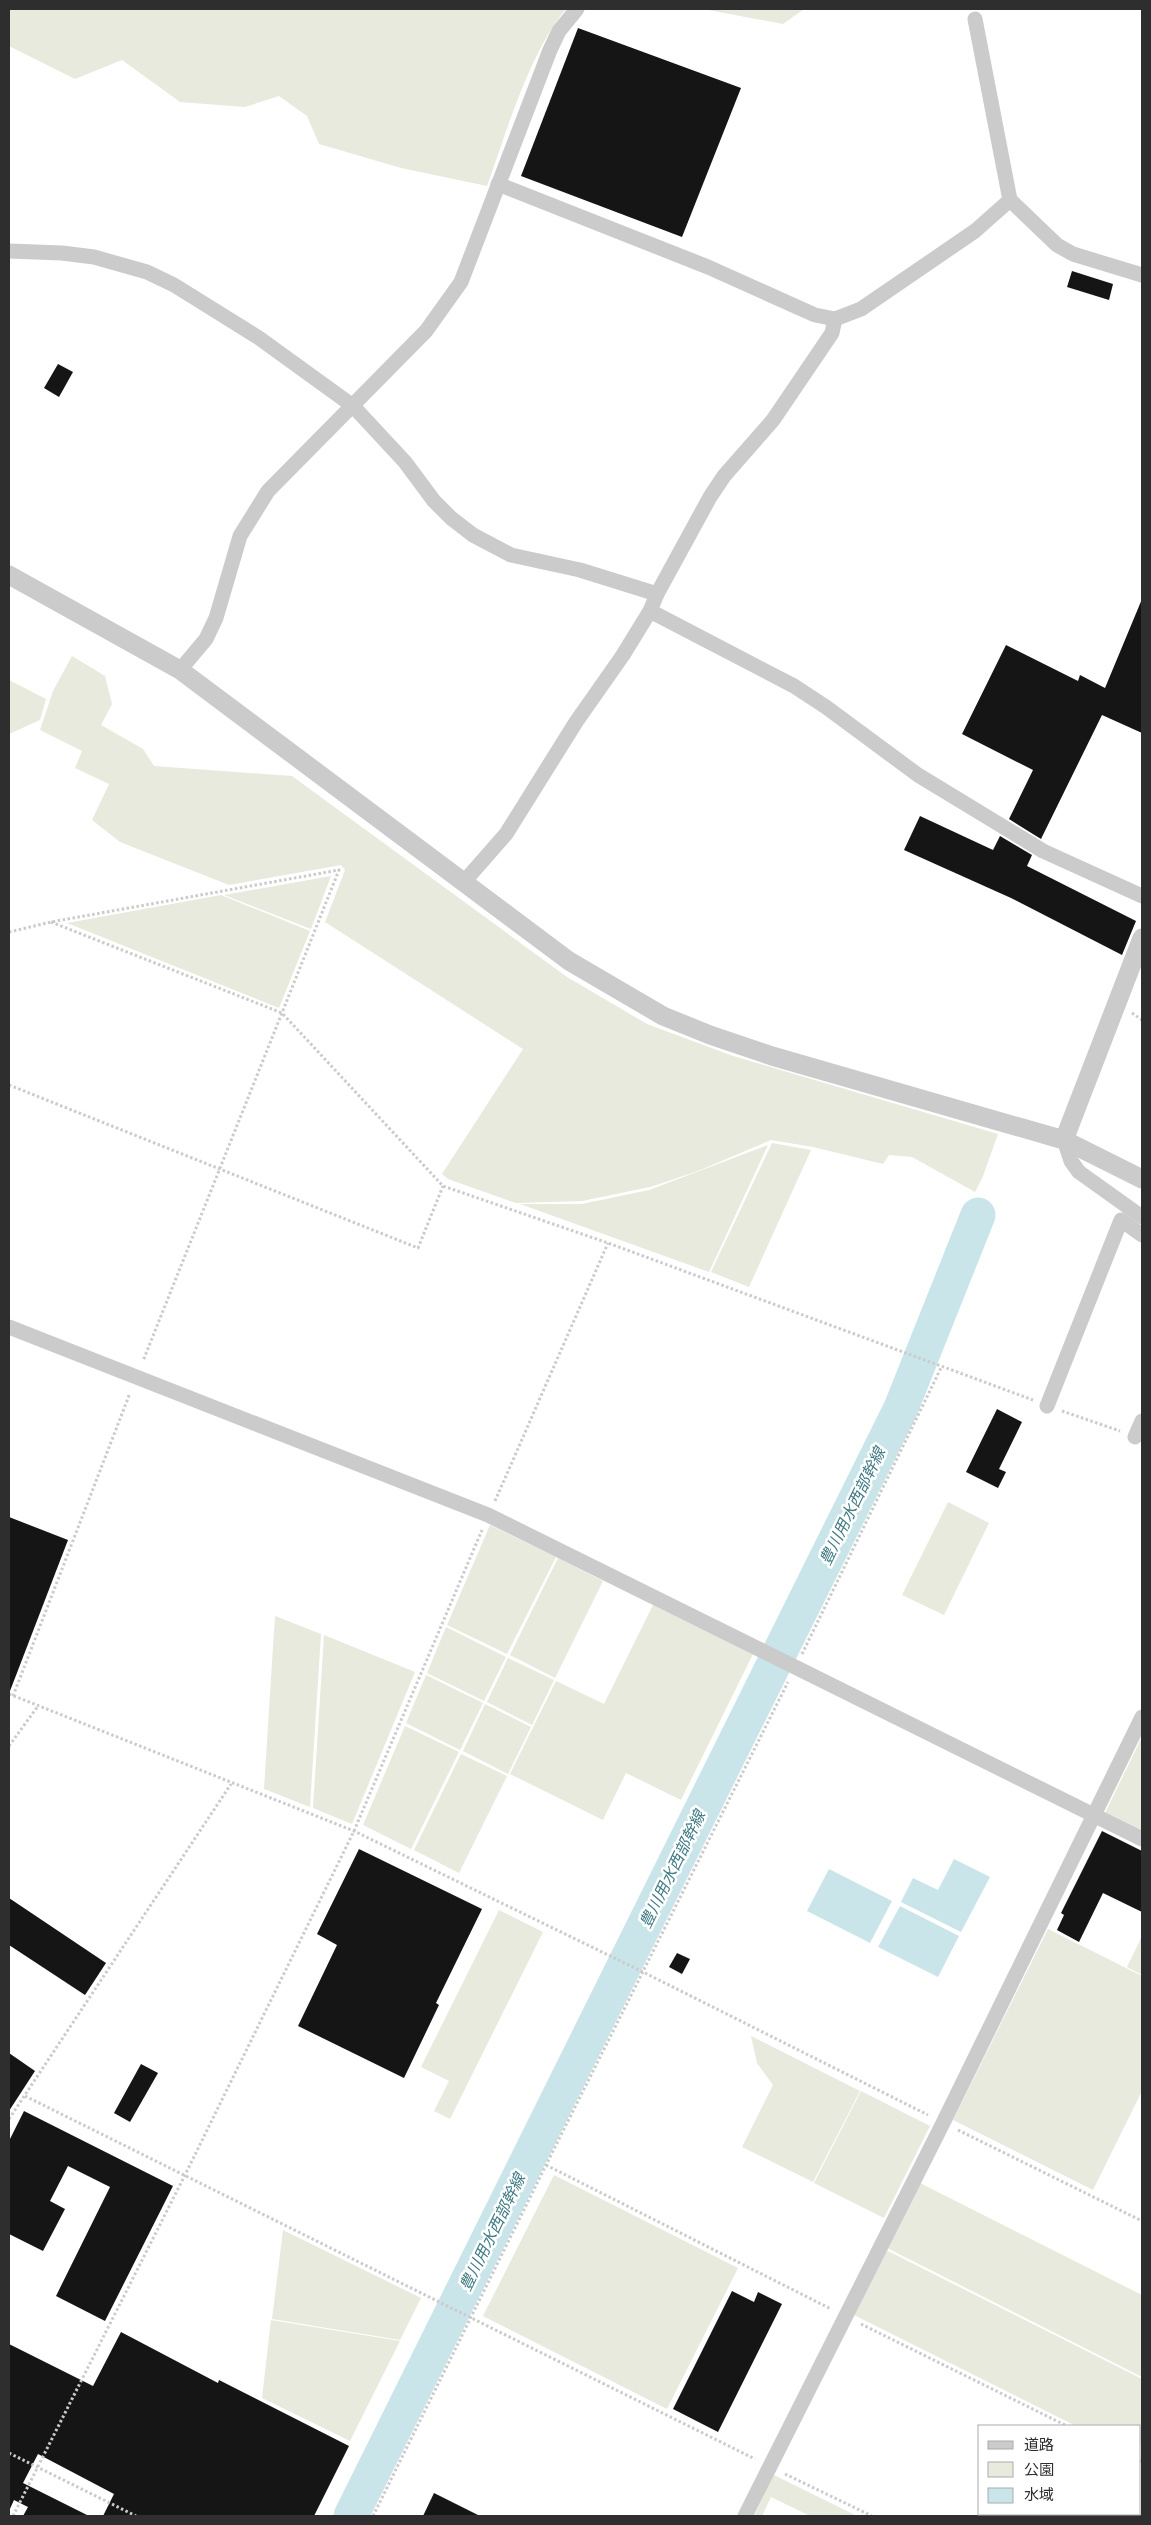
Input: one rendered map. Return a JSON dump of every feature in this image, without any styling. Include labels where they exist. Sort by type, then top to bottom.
[{"type":"street","points":[[180,670],[206,639],[216,618],[240,536],[253,512],[268,491],[426,331],[446,306],[461,282],[472,258],[498,184],[550,50],[559,30],[577,9]]},
{"type":"street","points":[[975,19],[1010,200],[1057,246],[1073,254],[1142,275]]},
{"type":"street","points":[[498,184],[708,267],[815,315],[835,319],[861,309],[921,269],[975,231],[1010,200]]},
{"type":"street","points":[[9,251],[62,253],[94,257],[147,272],[174,285],[259,338],[353,406],[405,462],[434,501],[451,518],[473,535],[511,555],[580,570],[657,594]]},
{"type":"street","points":[[464,883],[506,834],[576,722],[624,654],[650,611],[657,594],[710,497],[724,476],[778,412],[832,333],[835,319]]},
{"type":"street","points":[[9,575],[180,670],[569,961],[663,1016],[710,1035],[772,1056],[1064,1140],[1142,1179]]},
{"type":"street","points":[[650,611],[794,686],[826,707],[918,775],[1043,851],[1142,896]]},
{"type":"street","points":[[1142,938],[1064,1140],[1071,1161],[1079,1172],[1142,1217]]},
{"type":"street","points":[[1047,1406],[1121,1220],[1142,1235]]},
{"type":"street","points":[[9,1327],[488,1514],[767,1655],[1142,1839]]},
{"type":"street","points":[[1135,1437],[1142,1421]]},
{"type":"street","points":[[745,2516],[844,2316],[943,2123],[1142,1717]]},
{"type":"path","points":[[9,932],[51,922],[339,870],[136,1377],[13,1696]]},
{"type":"path","points":[[51,922],[282,1013],[443,1186],[608,1243],[930,1363]]},
{"type":"path","points":[[9,1085],[218,1170],[418,1248],[443,1186]]},
{"type":"path","points":[[13,2516],[185,2175],[354,1831],[488,1514],[608,1243]]},
{"type":"path","points":[[373,2516],[643,1972],[791,1666],[941,1368]]},
{"type":"path","points":[[9,1694],[354,1831],[643,1972],[1142,2221]]},
{"type":"path","points":[[9,1746],[38,1706]]},
{"type":"path","points":[[9,2119],[232,1784]]},
{"type":"path","points":[[25,2096],[872,2516]]},
{"type":"path","points":[[546,2165],[844,2316],[1065,2425]]},
{"type":"path","points":[[9,2453],[136,2516]]},
{"type":"green space","points":[[9,9],[566,9],[553,26],[530,69],[487,186],[401,168],[319,144],[307,116],[279,96],[245,107],[180,102],[122,60],[75,79],[9,46]]},
{"type":"green space","points":[[703,9],[804,9],[783,24]]},
{"type":"green space","points":[[72,656],[105,676],[112,704],[101,725],[143,749],[154,766],[292,776],[567,977],[647,1024],[733,1056],[998,1134],[983,1176],[975,1192],[912,1157],[889,1155],[883,1164],[813,1147],[771,1140],[698,1171],[650,1187],[582,1201],[516,1203],[448,1179],[442,1174],[523,1049],[325,922],[345,870],[341,865],[229,885],[120,842],[92,820],[109,784],[75,768],[82,751],[40,730],[53,691]]},
{"type":"green space","points":[[9,680],[46,699],[40,720],[9,734]]},
{"type":"green space","points":[[331,876],[311,929],[224,895]]},
{"type":"green space","points":[[221,895],[310,931],[279,1008],[67,923]]},
{"type":"green space","points":[[772,1143],[811,1150],[749,1287],[711,1272]]},
{"type":"green space","points":[[768,1145],[709,1272],[520,1204],[582,1204],[649,1190]]},
{"type":"green space","points":[[948,1502],[989,1523],[944,1615],[902,1595]]},
{"type":"green space","points":[[490,1525],[556,1557],[507,1654],[447,1625]]},
{"type":"green space","points":[[558,1558],[603,1581],[555,1678],[510,1655]]},
{"type":"green space","points":[[653,1605],[753,1654],[681,1800],[626,1773],[603,1820],[510,1774],[556,1681],[604,1704]]},
{"type":"green space","points":[[275,1616],[321,1634],[310,1807],[264,1789]]},
{"type":"green space","points":[[446,1627],[506,1657],[484,1701],[427,1673]]},
{"type":"green space","points":[[324,1635],[415,1672],[352,1824],[313,1808]]},
{"type":"green space","points":[[508,1658],[554,1680],[532,1725],[487,1702]]},
{"type":"green space","points":[[426,1675],[483,1703],[460,1750],[406,1723]]},
{"type":"green space","points":[[485,1704],[531,1727],[508,1774],[463,1751]]},
{"type":"green space","points":[[405,1726],[459,1752],[411,1849],[363,1825]]},
{"type":"green space","points":[[1142,1737],[1142,1831],[1105,1813]]},
{"type":"green space","points":[[461,1754],[507,1776],[459,1873],[414,1850]]},
{"type":"green space","points":[[499,1910],[543,1932],[450,2119],[434,2111],[449,2081],[421,2067]]},
{"type":"green space","points":[[1048,1929],[1142,1976],[1142,2091],[1093,2190],[953,2120]]},
{"type":"green space","points":[[1142,1936],[1142,1975],[1127,1967]]},
{"type":"green space","points":[[751,2036],[860,2091],[813,2182],[742,2147],[773,2085],[757,2063]]},
{"type":"green space","points":[[861,2091],[930,2126],[884,2218],[814,2183]]},
{"type":"green space","points":[[554,2175],[738,2268],[667,2409],[483,2316]]},
{"type":"green space","points":[[920,2183],[1142,2295],[1142,2377],[887,2248]]},
{"type":"green space","points":[[283,2230],[421,2298],[400,2340],[272,2319]]},
{"type":"green space","points":[[886,2250],[1142,2379],[1142,2439],[1141,2441],[1141,2425],[1074,2425],[854,2315]]},
{"type":"green space","points":[[271,2320],[400,2341],[350,2441],[262,2398]]},
{"type":"green space","points":[[774,2475],[857,2516],[810,2516],[771,2497],[762,2516],[754,2516]]},
{"type":"water","points":[[954,1859],[990,1877],[961,1932],[901,1902],[913,1878],[938,1890]]},
{"type":"water","points":[[829,1869],[892,1901],[870,1943],[807,1911]]},
{"type":"water","points":[[900,1906],[959,1936],[938,1977],[878,1947]]},
{"type":"building","points":[[578,28],[741,88],[682,237],[521,176]]},
{"type":"building","points":[[1072,271],[1113,284],[1109,300],[1067,287]]},
{"type":"building","points":[[58,364],[73,372],[59,397],[44,388]]},
{"type":"building","points":[[1142,599],[1142,733],[1102,715],[1041,839],[1009,819],[1033,770],[962,734],[1006,645],[1078,681],[1080,675],[1105,688]]},
{"type":"building","points":[[920,816],[993,850],[1000,836],[1032,855],[1027,866],[1136,921],[1122,955],[1011,898],[904,850]]},
{"type":"building","points":[[997,1409],[1022,1422],[999,1469],[1006,1472],[998,1488],[966,1472]]},
{"type":"building","points":[[9,1517],[68,1540],[10,1691],[9,1690]]},
{"type":"building","points":[[1102,1831],[1142,1851],[1142,1912],[1103,1893],[1079,1942],[1057,1930],[1064,1915],[1061,1913]]},
{"type":"building","points":[[359,1849],[482,1909],[436,2003],[439,2005],[404,2078],[298,2026],[337,1945],[317,1934]]},
{"type":"building","points":[[9,1898],[106,1963],[85,1995],[9,1945]]},
{"type":"building","points":[[677,1953],[690,1959],[682,1974],[669,1967]]},
{"type":"building","points":[[9,2053],[35,2071],[9,2111]]},
{"type":"building","points":[[141,2064],[158,2073],[130,2122],[114,2113]]},
{"type":"building","points":[[24,2111],[173,2186],[105,2321],[56,2296],[110,2187],[68,2166],[50,2201],[65,2209],[43,2251],[9,2234],[9,2141]]},
{"type":"building","points":[[732,2291],[754,2302],[758,2292],[782,2304],[718,2432],[673,2409]]},
{"type":"building","points":[[121,2332],[218,2383],[219,2380],[349,2446],[314,2516],[103,2516],[114,2494],[38,2454],[23,2483],[89,2516],[23,2516],[28,2507],[14,2500],[9,2511],[9,2344],[93,2386]]},
{"type":"building","points":[[434,2493],[480,2516],[423,2516]]},
{"type":"waterway","name":"豊川用水西部幹線","points":[[351,2516],[901,1408],[978,1215]]}]
